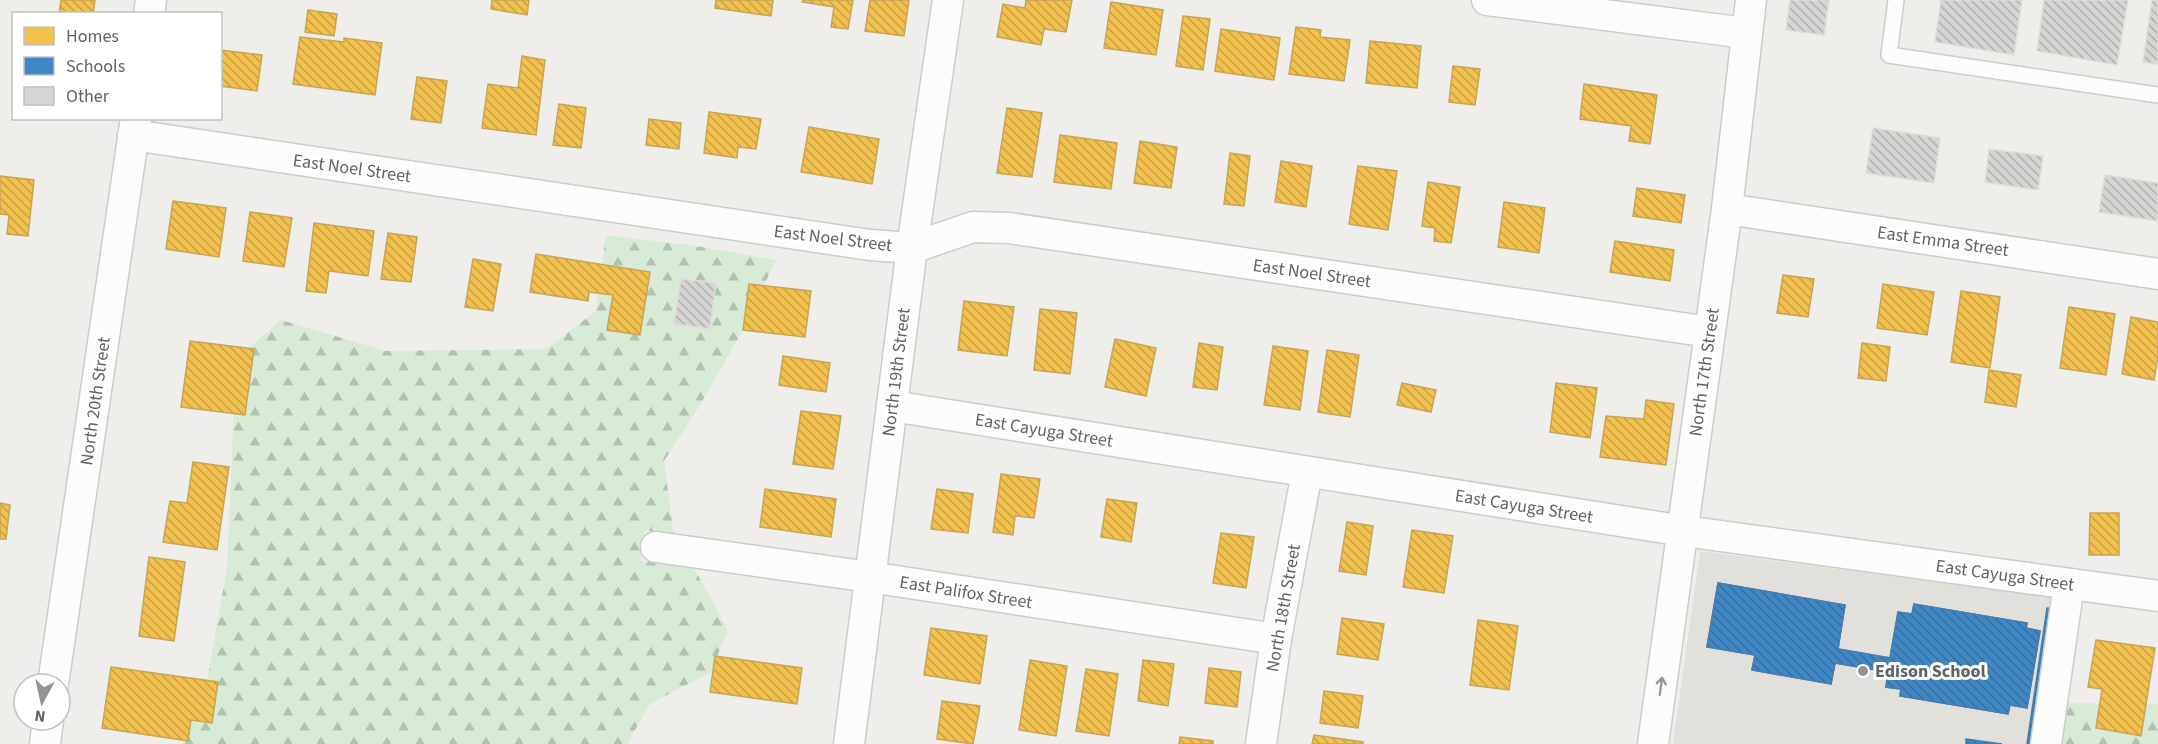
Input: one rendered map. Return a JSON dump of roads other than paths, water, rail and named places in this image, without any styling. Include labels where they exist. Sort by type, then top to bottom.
[{"type":"street","name":"North 19th Street","points":[[849,744],[912,248],[948,0]]},
{"type":"street","points":[[1487,0],[1746,33]]},
{"type":"street","name":"North 17th Street","points":[[1653,744],[1727,209],[1751,0]]},
{"type":"street","name":"East Noel Street","points":[[135,127],[870,245],[912,248],[973,227],[1009,228],[1709,332]]},
{"type":"street","name":"North 20th Street","points":[[55,672],[135,127]]},
{"type":"street","name":"East Emma Street","points":[[1727,209],[2158,274]]},
{"type":"street","name":"East Cayuga Street","points":[[892,406],[1684,531],[2158,596]]},
{"type":"street","name":"North 18th Street","points":[[1261,744],[1276,639],[1307,472]]},
{"type":"street","name":"East Palifox Street","points":[[656,547],[1276,639]]},
{"type":"street","points":[[2046,744],[2069,584]]},
{"type":"lane","points":[[1896,0],[1889,55],[2158,95]]},
{"type":"place","name":"Edison School","points":[[1863,671]]}]
